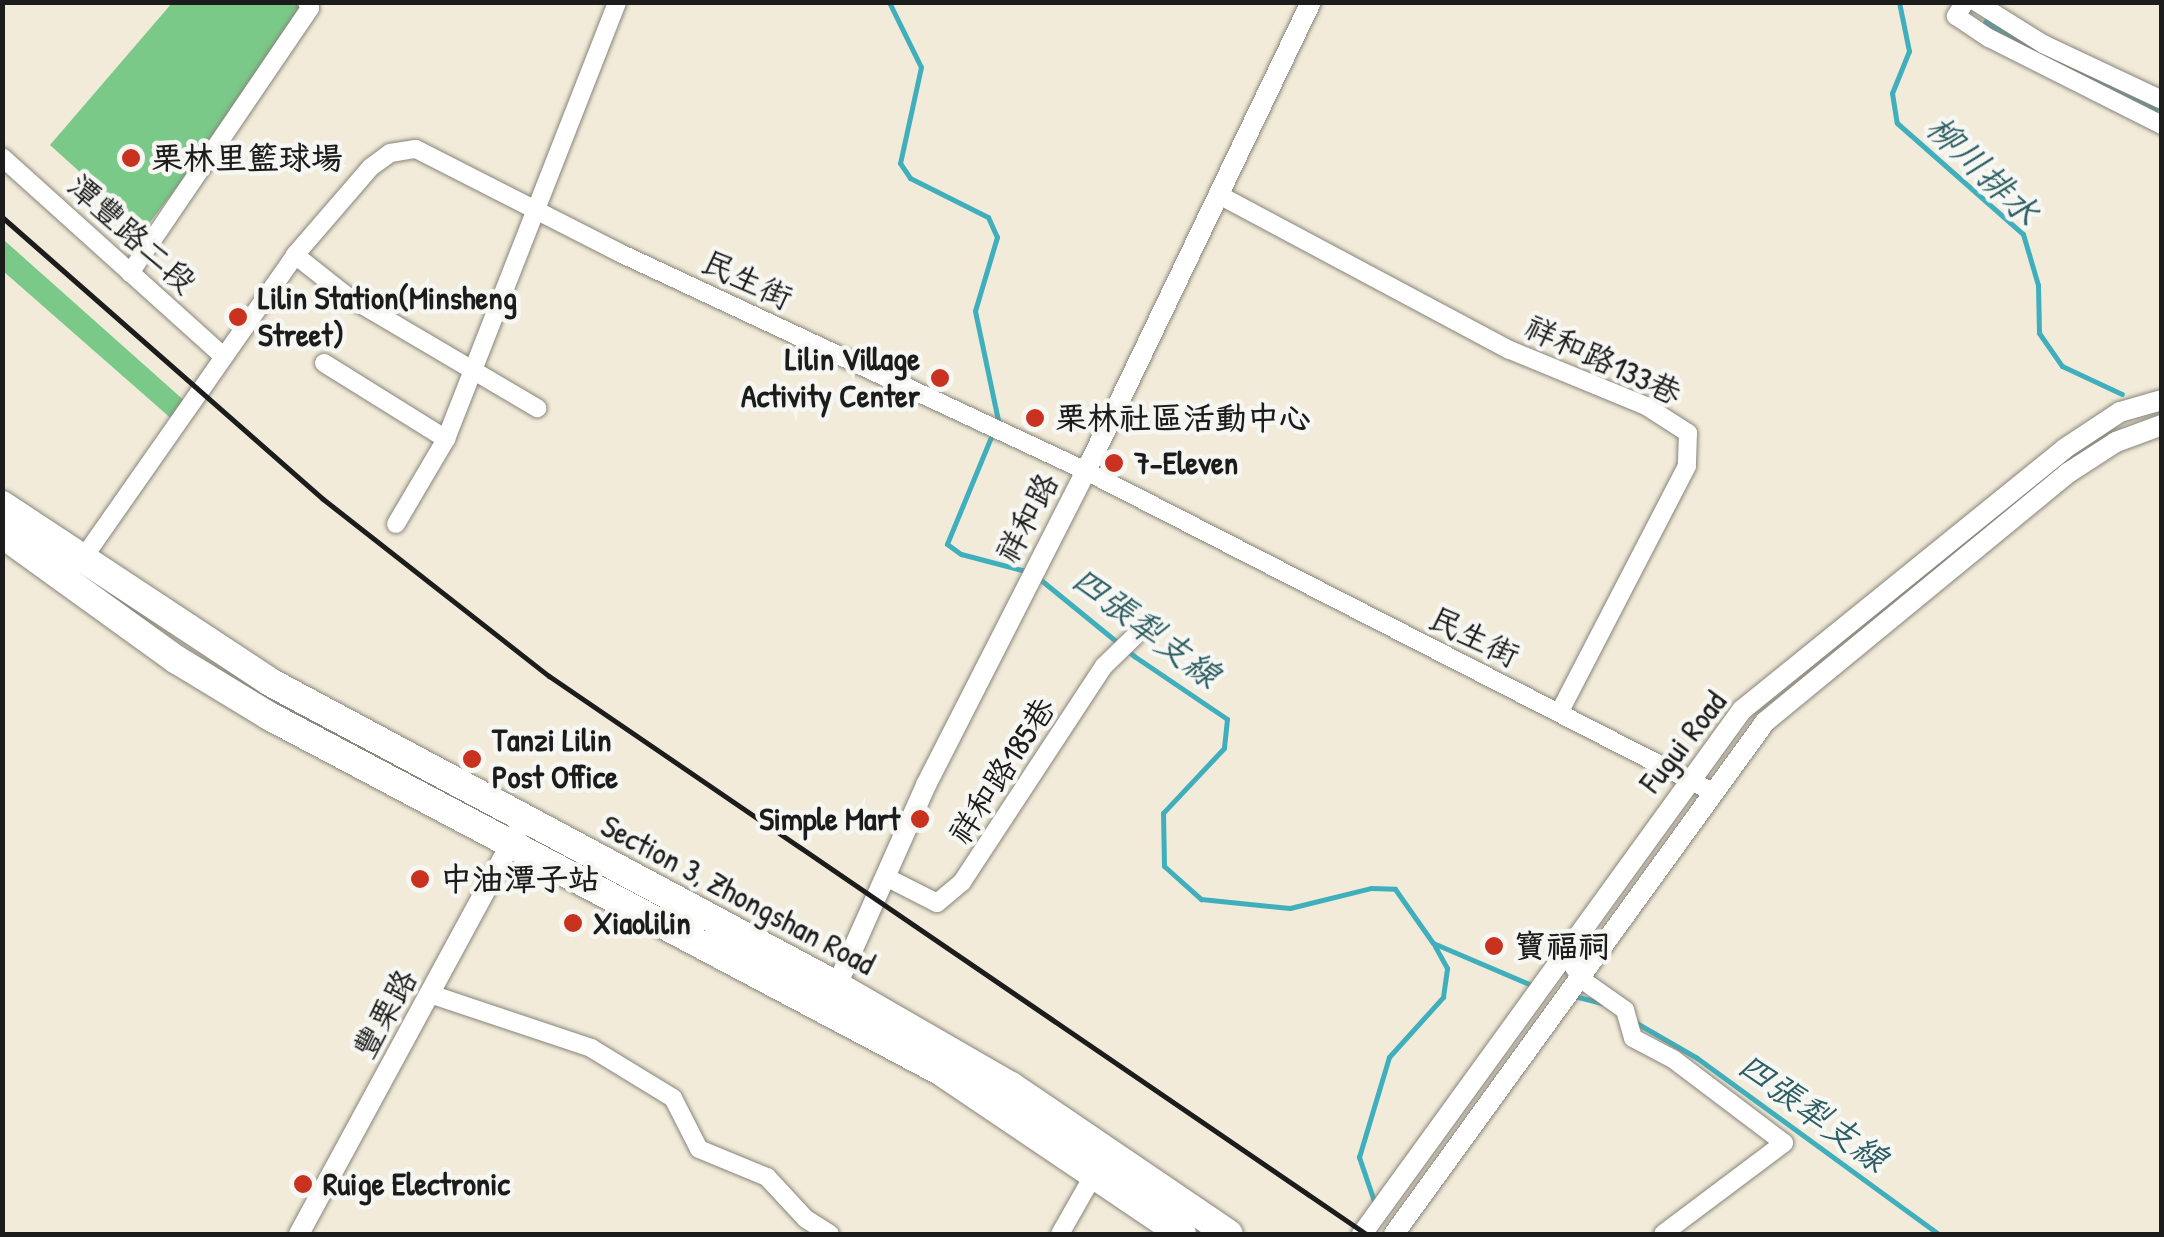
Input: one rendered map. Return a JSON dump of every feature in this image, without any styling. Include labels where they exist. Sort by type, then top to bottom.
[{"type":"main road","name":"Section 3, Zhongshan Road","points":[[2,505],[72,569]]},
{"type":"main road","name":"Section 3, Zhongshan Road","points":[[2,534],[72,569],[270,682],[516,834],[832,997],[1100,1164],[1228,1234]]},
{"type":"main road","name":"Section 3, Zhongshan Road","points":[[1100,1164],[1182,1234]]},
{"type":"street","points":[[130,273],[310,8],[307,2]]},
{"type":"street","points":[[396,524],[446,439],[471,370],[540,212],[618,2]]},
{"type":"street","name":"祥和路","points":[[832,997],[886,877],[1221,196],[1311,2]]},
{"type":"street","points":[[1966,2],[1956,16],[1989,38],[2162,125]]},
{"type":"street","points":[[1976,2],[2043,44],[2162,100]]},
{"type":"street","name":"民生街","points":[[72,569],[296,255],[390,153],[416,149],[540,212],[1086,471],[1711,791]]},
{"type":"street","name":"潭豐路二段","points":[[2,157],[223,356]]},
{"type":"street","name":"祥和路133巷","points":[[1221,196],[1510,350],[1646,406],[1688,433],[1687,466],[1560,711]]},
{"type":"street","points":[[296,255],[347,296],[537,408]]},
{"type":"street","points":[[324,364],[446,439]]},
{"type":"street","name":"Fugui Road","points":[[1366,1228],[1742,710],[2015,487],[2103,422],[2162,400]]},
{"type":"street","name":"Fugui Road","points":[[1394,1234],[1562,1005],[1711,791],[1765,722],[2054,484],[2116,442],[2162,425]]},
{"type":"street","name":"祥和路185巷","points":[[886,877],[937,902],[962,882],[1104,666],[1128,642]]},
{"type":"street","name":"豐栗路","points":[[300,1234],[516,834]]},
{"type":"street","points":[[1565,952],[1581,978],[1625,1010],[1631,1031],[1784,1142],[1662,1234]]},
{"type":"street","points":[[430,994],[591,1048],[673,1098],[698,1149],[767,1177],[806,1219],[830,1234]]},
{"type":"street","points":[[1060,1234],[1100,1164]]},
{"type":"green space","points":[[172,3],[318,3],[144,230],[50,145]]},
{"type":"green space","points":[[5,241],[187,403],[174,421],[3,271]]},
{"type":"water","points":[[1987,15],[2162,104],[2156,116],[1981,27]]},
{"type":"waterway","name":"四張犁支線","points":[[889,2],[921,67],[900,163],[910,178],[988,217],[997,237],[975,311],[998,420],[947,544],[961,554],[1026,571]]},
{"type":"waterway","name":"柳川排水","points":[[1899,2],[1909,51],[1892,93],[1897,123],[2023,234],[2038,285],[2039,333],[2062,366],[2122,394]]},
{"type":"waterway","name":"四張犁支線","points":[[1036,576],[1134,656],[1227,719],[1224,748],[1163,813],[1164,866],[1201,899],[1290,908],[1371,888],[1395,889],[1433,943],[1534,986]]},
{"type":"waterway","points":[[1375,1204],[1359,1157],[1389,1057],[1443,997],[1447,968],[1435,946]]},
{"type":"waterway","name":"四張犁支線","points":[[1574,996],[1602,1003]]},
{"type":"waterway","name":"四張犁支線","points":[[1633,1021],[1697,1058],[1938,1234]]},
{"type":"railway","points":[[2,217],[323,499],[549,676],[1366,1234]]},
{"type":"place","name":"栗林里籃球場","points":[[131,158]]},
{"type":"place","name":"Lilin Station(Minsheng Street)","points":[[238,317]]},
{"type":"place","name":"Lilin Village Activity Center","points":[[940,378]]},
{"type":"place","name":"栗林社區活動中心","points":[[1035,418]]},
{"type":"place","name":"7-Eleven","points":[[1114,463]]},
{"type":"place","name":"Tanzi Lilin Post Office","points":[[472,759]]},
{"type":"place","name":"Simple Mart","points":[[920,819]]},
{"type":"place","name":"中油潭子站","points":[[420,879]]},
{"type":"place","name":"Xiaolilin","points":[[573,923]]},
{"type":"place","name":"寶福祠","points":[[1494,946]]},
{"type":"place","name":"Ruige Electronic","points":[[303,1184]]}]
